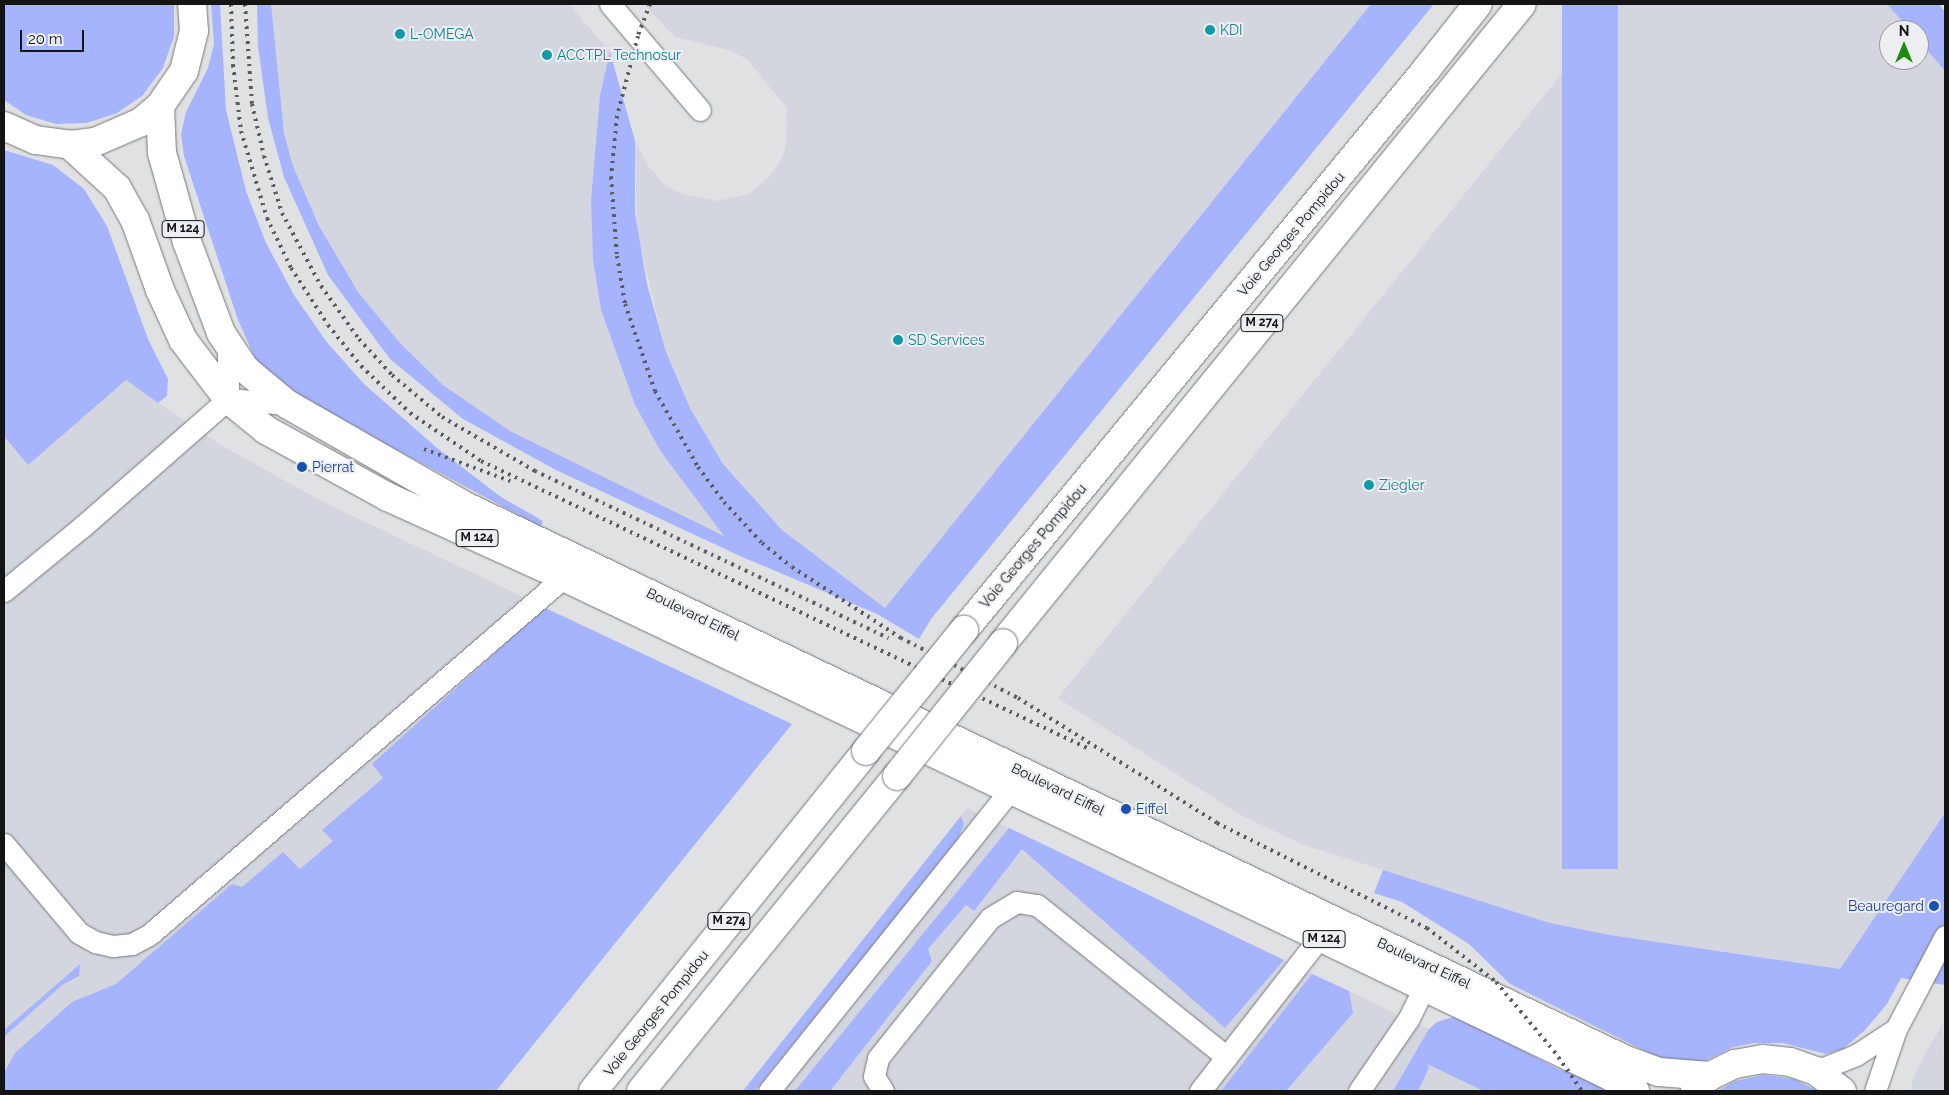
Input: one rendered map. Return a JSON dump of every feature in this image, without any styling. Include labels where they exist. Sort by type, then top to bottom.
[{"type":"main road","points":[[4,126],[36,140],[70,145],[95,142],[119,135],[160,106],[184,71],[194,31],[192,4]]},
{"type":"main road","name":"Voie Georges Pompidou","points":[[593,1091],[964,630],[1426,71],[1478,4]]},
{"type":"main road","name":"M 274","points":[[641,1091],[1522,4]]},
{"type":"main road","name":"M 124","points":[[160,106],[162,153],[204,292],[228,346],[245,369],[287,404]]},
{"type":"main road","name":"M 124","points":[[70,145],[117,188],[135,220],[160,290],[183,340],[228,399],[266,430],[388,497],[1017,781]]},
{"type":"main road","name":"Boulevard Eiffel","points":[[287,404],[467,507],[1017,781],[1429,977],[1626,1060],[1701,1084]]},
{"type":"main road","name":"Boulevard Eiffel","points":[[1429,977],[1604,1072],[1635,1091]]},
{"type":"main road","points":[[1701,1084],[1735,1064],[1762,1059],[1790,1062],[1816,1071],[1842,1091]]},
{"type":"street","points":[[610,4],[700,110]]},
{"type":"street","points":[[228,346],[228,399]]},
{"type":"street","points":[[4,591],[82,528],[228,399],[287,404]]},
{"type":"street","points":[[4,844],[79,933],[95,942],[113,946],[132,944],[149,936],[564,577]]},
{"type":"street","points":[[769,1091],[1017,781]]},
{"type":"street","points":[[883,1091],[874,1076],[878,1058],[990,918],[1016,902],[1038,905],[1227,1057]]},
{"type":"street","points":[[1200,1091],[1325,928]]},
{"type":"street","points":[[1874,1091],[1896,1029],[1945,936]]},
{"type":"street","points":[[1359,1091],[1409,1018],[1429,977]]},
{"type":"street","points":[[1816,1071],[1856,1055],[1896,1029]]},
{"type":"shaded area","points":[[4,4],[174,4],[174,36],[163,68],[142,96],[117,113],[87,123],[56,124],[26,115],[4,100]]},
{"type":"shaded area","points":[[211,4],[220,4],[226,110],[246,191],[266,243],[294,295],[326,341],[363,383],[437,448],[501,497],[543,521],[541,527],[324,411],[281,384],[258,365],[238,320],[184,156],[181,134],[186,112],[208,68],[214,44]]},
{"type":"shaded area","points":[[257,4],[271,4],[284,133],[293,166],[319,226],[358,292],[400,343],[443,385],[510,431],[724,536],[661,452],[635,405],[601,310],[593,260],[591,200],[600,95],[610,52],[635,141],[635,213],[647,284],[666,352],[690,408],[723,464],[782,530],[885,608],[1371,4],[1434,4],[931,619],[919,639],[877,614],[740,556],[556,470],[463,419],[390,359],[328,275],[284,177],[268,118],[258,46]]},
{"type":"shaded area","points":[[271,4],[569,4],[610,52],[600,95],[591,200],[593,260],[601,310],[635,405],[661,452],[725,537],[510,431],[443,385],[400,343],[358,293],[337,259],[319,226],[293,166],[284,133],[278,90]]},
{"type":"shaded area","points":[[644,4],[1371,4],[885,608],[782,530],[743,489],[723,464],[690,408],[666,352],[637,232],[635,141],[648,166],[666,186],[682,194],[717,201],[748,194],[768,178],[781,161],[786,146],[787,108],[748,60],[729,50],[675,37]]},
{"type":"shaded area","points":[[1562,4],[1618,4],[1618,869],[1562,869]]},
{"type":"shaded area","points":[[1618,4],[1887,4],[1901,20],[1879,20],[1879,70],[1929,70],[1929,53],[1945,71],[1945,813],[1840,969],[1610,935],[1550,923],[1301,844],[1239,814],[1058,698]]},
{"type":"shaded area","points":[[1887,4],[1939,4],[1945,12],[1945,71],[1929,53],[1929,20],[1901,20]]},
{"type":"shaded area","points":[[4,150],[53,165],[84,189],[107,226],[148,339],[168,379],[167,396],[158,403],[126,380],[28,465],[4,436]]},
{"type":"shaded area","points":[[4,284],[145,394],[219,444],[325,503],[739,699],[4,1091]]},
{"type":"shaded area","points":[[545,608],[792,724],[496,1091],[4,1091],[4,1073],[15,1053],[72,1002],[116,984],[232,884],[242,887],[283,852],[300,869],[333,841],[322,830],[383,778],[372,764]]},
{"type":"shaded area","points":[[967,808],[1557,1091],[743,1091]]},
{"type":"shaded area","points":[[1945,813],[1945,985],[1901,978],[1887,1004],[1865,1030],[1843,1049],[1826,1054],[1783,1043],[1754,1043],[1733,1047],[1705,1061],[1688,1065],[1669,1063],[1510,984],[1469,944],[1402,902],[1374,893],[1383,870],[1550,923],[1610,935],[1840,969]]},
{"type":"shaded area","points":[[961,816],[964,824],[957,841],[755,1091],[743,1091]]},
{"type":"shaded area","points":[[1009,828],[1284,960],[1225,1028],[1022,849],[974,911],[966,905],[928,949],[932,961],[830,1091],[795,1091]]},
{"type":"shaded area","points":[[80,964],[79,976],[62,985],[4,1037],[4,1030]]},
{"type":"shaded area","points":[[1312,974],[1349,991],[1353,1013],[1286,1091],[1221,1091]]},
{"type":"shaded area","points":[[1456,1016],[1560,1070],[1593,1076],[1620,1091],[1484,1091],[1427,1064],[1429,1068],[1418,1091],[1393,1091],[1429,1029],[1437,1022]]},
{"type":"shaded area","points":[[1943,1024],[1945,1091],[1911,1091],[1912,1081],[1926,1052]]},
{"type":"shaded area","points":[[1764,1075],[1794,1079],[1818,1091],[1718,1091],[1735,1081]]},
{"type":"railway","points":[[231,4],[233,65],[241,131],[267,218],[291,268],[328,325],[361,366],[410,413],[481,461],[1087,748]]},
{"type":"railway","points":[[245,4],[252,104],[264,156],[282,213],[321,286],[359,339],[392,375],[442,417],[535,471],[889,638]]},
{"type":"railway","points":[[650,4],[638,36],[617,116],[611,177],[617,256],[625,304],[655,391],[698,467],[724,502],[762,543],[792,567],[901,638],[1018,698],[1217,823],[1427,928],[1496,982],[1554,1051],[1582,1091]]},
{"type":"railway","points":[[424,449],[510,481]]},
{"type":"place","name":"KDI","points":[[1210,30]]},
{"type":"place","name":"L-OMEGA","points":[[400,34]]},
{"type":"place","name":"ACCTPL Technosur","points":[[547,55]]},
{"type":"place","name":"SD Services","points":[[898,340]]},
{"type":"place","name":"Pierrat","points":[[302,467]]},
{"type":"place","name":"Ziegler","points":[[1369,485]]},
{"type":"place","name":"Eiffel","points":[[1126,809]]},
{"type":"place","name":"Beauregard","points":[[1934,906]]}]
